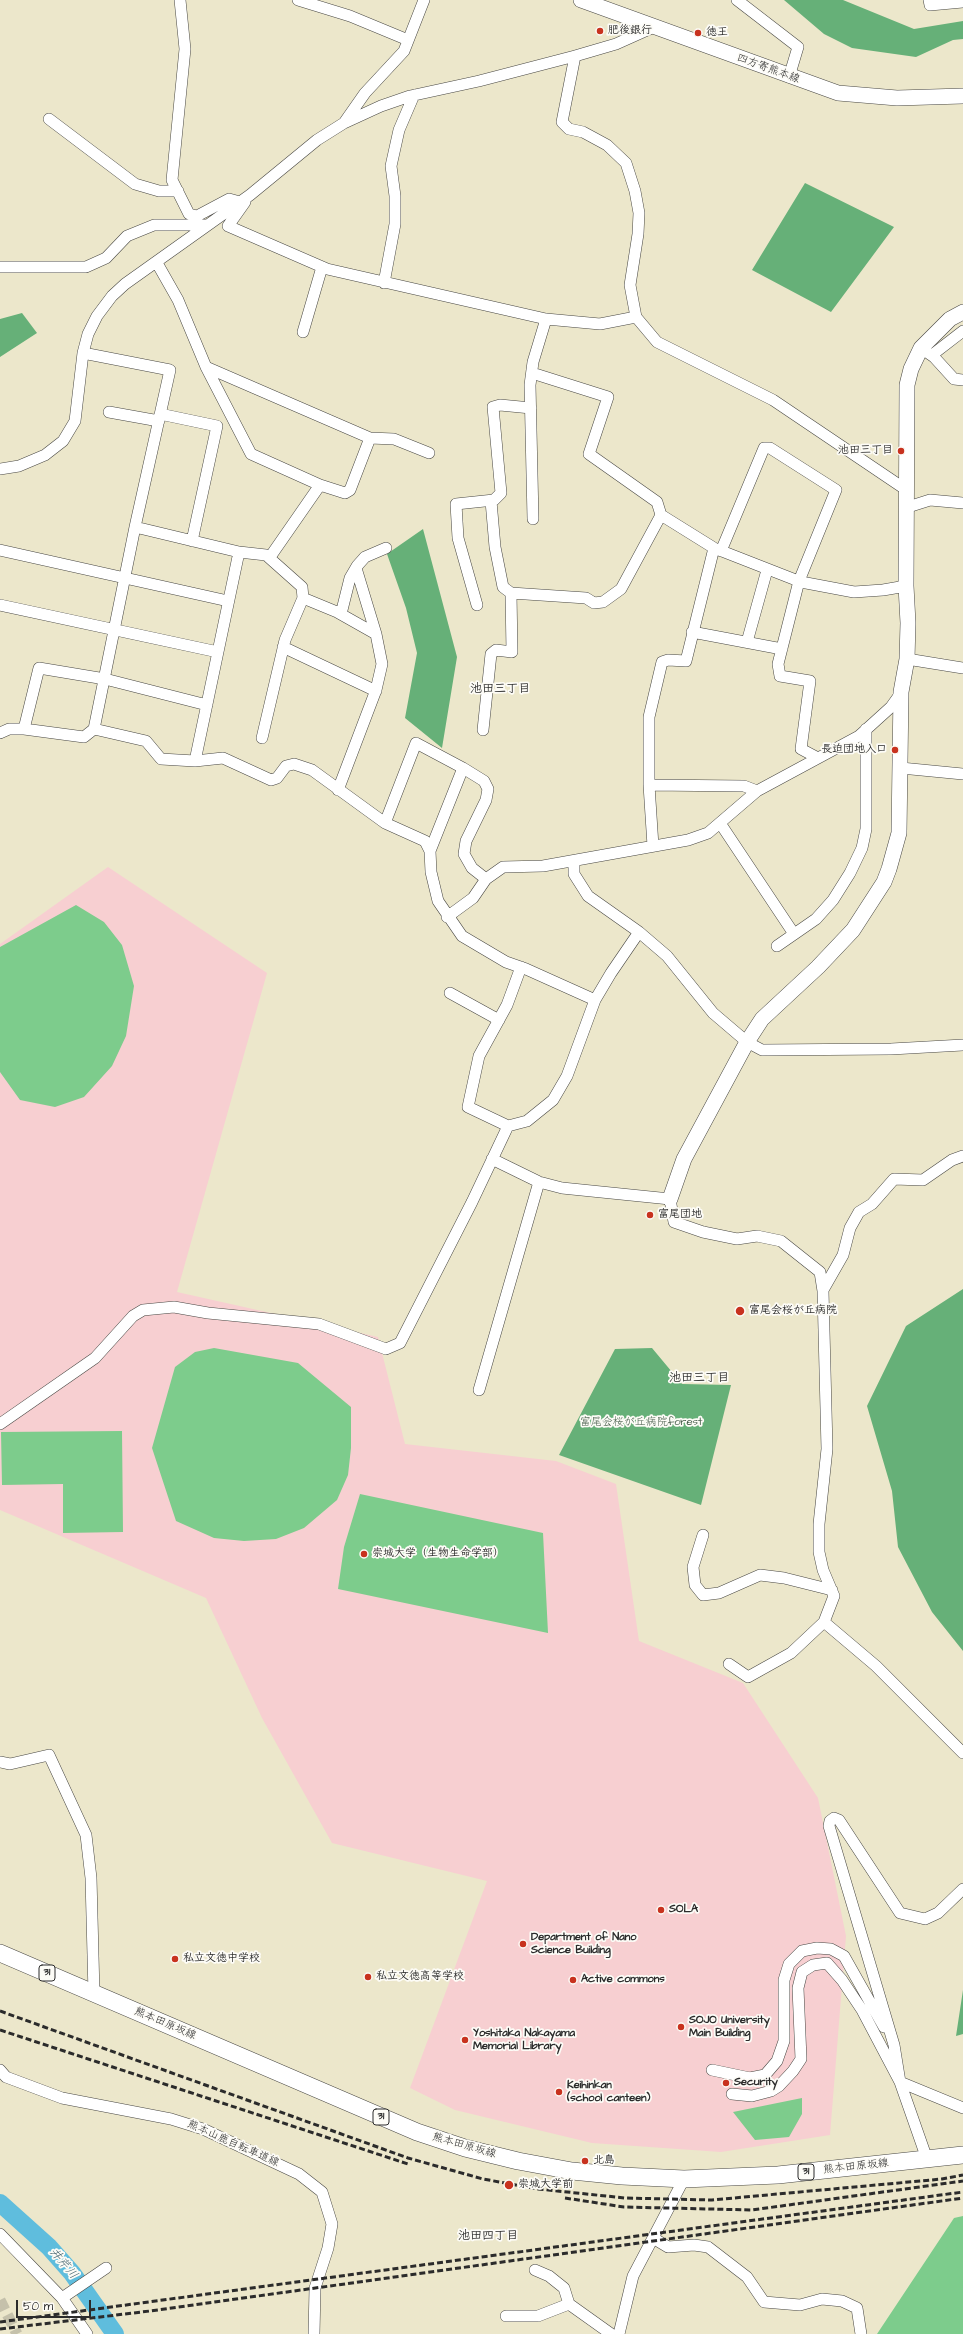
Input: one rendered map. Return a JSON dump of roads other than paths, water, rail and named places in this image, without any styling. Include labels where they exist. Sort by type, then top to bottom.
[{"type":"main road","name":"熊本田原坂線","points":[[0,1953],[417,2132],[465,2148],[518,2161],[572,2171],[622,2176],[684,2179],[778,2175],[963,2155]]},
{"type":"street","points":[[180,0],[185,49],[172,180],[189,214],[196,216],[229,199],[240,202]]},
{"type":"street","points":[[298,0],[350,16],[408,40]]},
{"type":"street","points":[[344,123],[365,93],[404,51],[424,0]]},
{"type":"street","name":"四方寄熊本線","points":[[581,0],[789,77],[838,93],[897,98],[963,96]]},
{"type":"street","points":[[737,0],[798,47],[789,77]]},
{"type":"street","points":[[929,0],[930,5],[963,2]]},
{"type":"street","points":[[0,470],[19,466],[45,455],[63,441],[75,421],[83,353],[88,334],[97,316],[112,296],[125,284],[157,263],[250,195],[317,140],[344,123],[381,106],[414,95],[479,81],[575,56],[616,44],[654,27]]},
{"type":"street","points":[[575,56],[562,122],[569,129],[583,132],[607,144],[626,163],[635,191],[639,213],[638,234],[630,285],[636,317],[657,342],[773,400],[908,491]]},
{"type":"street","points":[[384,283],[395,224],[395,196],[391,166],[399,130],[414,95]]},
{"type":"street","points":[[49,119],[135,184],[159,190],[178,191]]},
{"type":"street","points":[[250,195],[228,226],[322,267],[384,283],[458,298],[546,319],[600,324],[636,317]]},
{"type":"street","points":[[0,267],[86,267],[106,258],[127,236],[154,225],[207,225]]},
{"type":"street","points":[[157,263],[178,300],[206,367],[251,454],[320,485],[345,493],[350,490],[370,438]]},
{"type":"street","points":[[303,332],[322,267]]},
{"type":"street","points":[[729,1664],[748,1677],[791,1653],[824,1622],[834,1596],[823,1570],[820,1552],[819,1524],[827,1449],[823,1291],[820,1272],[781,1241],[757,1236],[737,1239],[703,1232],[674,1222],[670,1199],[684,1159],[747,1042],[762,1019],[818,967],[853,930],[884,882],[899,833],[902,692],[908,623],[906,586],[908,491],[905,412],[907,385],[911,369],[926,352],[950,319],[963,312]]},
{"type":"street","points":[[533,519],[531,408],[532,373],[546,319]]},
{"type":"street","points":[[926,352],[963,331]]},
{"type":"street","points":[[926,352],[954,379],[963,380]]},
{"type":"street","points":[[0,733],[9,730],[24,729],[84,737],[94,729],[135,527],[170,370],[83,353]]},
{"type":"street","points":[[206,367],[370,438],[394,440],[429,453]]},
{"type":"street","points":[[532,373],[608,397],[589,454],[657,502],[661,515],[717,550],[799,581],[854,592],[883,590],[906,586]]},
{"type":"street","points":[[477,605],[458,538],[456,504],[491,501],[502,493],[493,407],[500,405],[531,408]]},
{"type":"street","points":[[109,412],[217,426],[192,541]]},
{"type":"street","points":[[653,846],[650,785],[650,717],[662,662],[668,660],[686,661],[692,632],[717,550],[764,448],[770,448],[836,490],[799,581],[778,664],[780,676],[810,681],[801,749],[818,758]]},
{"type":"street","points":[[270,557],[320,485]]},
{"type":"street","points":[[908,507],[930,500],[963,503]]},
{"type":"street","points":[[491,501],[495,547],[503,587],[511,593],[586,598],[594,602],[603,602],[621,589],[661,515]]},
{"type":"street","points":[[135,527],[238,552],[270,557],[302,587],[304,598],[283,647],[262,738]]},
{"type":"street","points":[[342,614],[350,578],[356,568],[365,557],[386,548]]},
{"type":"street","points":[[0,550],[124,579],[228,601]]},
{"type":"street","points":[[195,760],[238,552]]},
{"type":"street","points":[[338,790],[376,691],[382,664],[376,634],[356,568]]},
{"type":"street","points":[[747,642],[767,570]]},
{"type":"street","points":[[483,730],[491,654],[496,650],[512,652],[511,593]]},
{"type":"street","points":[[304,598],[342,614],[376,634]]},
{"type":"street","points":[[0,606],[218,652]]},
{"type":"street","points":[[692,632],[782,649]]},
{"type":"street","points":[[283,647],[376,691]]},
{"type":"street","points":[[906,659],[963,668]]},
{"type":"street","points":[[24,729],[39,668],[105,678],[207,705]]},
{"type":"street","points":[[447,917],[473,898],[486,879],[503,867],[543,866],[574,861],[688,840],[708,833],[757,791],[859,736],[891,707],[902,692]]},
{"type":"street","points":[[94,729],[146,741],[161,759],[195,760],[223,758],[271,780],[277,778],[286,766],[294,764],[312,770],[385,823],[425,841],[430,851],[431,872],[438,901],[447,917],[462,936],[506,962],[521,967],[595,1000]]},
{"type":"street","points":[[778,946],[816,919],[833,900],[850,873],[862,848],[866,829],[866,729]]},
{"type":"street","points":[[385,823],[416,743],[463,768],[484,781],[488,789],[486,800],[466,841],[464,854],[472,868],[486,879]]},
{"type":"street","points":[[430,851],[463,768]]},
{"type":"street","points":[[901,768],[963,774]]},
{"type":"street","points":[[650,785],[744,786],[757,791]]},
{"type":"street","points":[[720,823],[794,934]]},
{"type":"street","points":[[574,861],[574,874],[588,896],[639,932],[667,956],[713,1013],[747,1042],[762,1050],[891,1049],[963,1045]]},
{"type":"street","points":[[521,967],[499,1020],[479,1056],[468,1107],[508,1126],[527,1121],[553,1100],[567,1076],[588,1024],[595,1000],[611,973],[639,932]]},
{"type":"street","points":[[450,993],[499,1020]]},
{"type":"street","points":[[0,1424],[95,1358],[133,1316],[143,1310],[174,1307],[208,1314],[319,1324],[386,1349],[400,1343],[472,1202],[508,1126]]},
{"type":"street","points":[[823,1291],[843,1255],[850,1228],[859,1212],[872,1204],[894,1179],[923,1180],[952,1160],[963,1156]]},
{"type":"street","points":[[492,1159],[539,1182],[562,1188],[670,1199]]},
{"type":"street","points":[[479,1390],[539,1182]]},
{"type":"street","points":[[703,1535],[693,1567],[695,1585],[703,1595],[719,1593],[760,1576],[784,1578],[832,1590]]},
{"type":"street","points":[[824,1622],[876,1666],[963,1753]]},
{"type":"street","points":[[0,1762],[10,1764],[48,1755],[86,1835],[90,1878],[94,1994]]},
{"type":"street","points":[[900,2082],[894,2045],[829,1826],[830,1821],[834,1818],[839,1820],[900,1913],[925,1919],[942,1910],[963,1889]]},
{"type":"street","points":[[712,2070],[750,2078],[765,2075],[777,2061],[784,2041],[784,1980],[789,1964],[802,1951],[817,1948],[831,1949],[844,1956],[894,2045]]},
{"type":"street","points":[[732,2094],[752,2096],[771,2091],[793,2072],[801,2059],[798,1988],[802,1972],[813,1965],[827,1963],[842,1980],[862,2010],[900,2082],[927,2159]]},
{"type":"street","name":"熊本山鹿自転車道線","points":[[0,2070],[6,2077],[62,2098],[171,2118],[203,2128],[299,2174],[322,2192],[332,2224],[328,2248],[315,2288],[314,2334]]},
{"type":"street","points":[[900,2082],[963,2108]]},
{"type":"street","points":[[535,2270],[549,2276],[564,2288],[569,2304],[619,2333],[632,2278],[684,2179]]},
{"type":"street","points":[[0,2234],[62,2298],[86,2334]]},
{"type":"street","points":[[653,2238],[668,2247],[694,2245],[708,2247],[747,2278],[764,2302],[800,2305],[822,2299],[847,2303],[857,2308],[861,2334]]},
{"type":"street","points":[[62,2298],[106,2268]]},
{"type":"street","points":[[506,2316],[538,2316],[569,2304]]},
{"type":"waterway","name":"井芹川","points":[[0,2203],[49,2247],[72,2273],[115,2334]]},
{"type":"tunnel","points":[[0,2300],[17,2334]]},
{"type":"railway","points":[[0,2011],[408,2158],[483,2179],[538,2189],[625,2198],[712,2200],[942,2179],[963,2175]]},
{"type":"railway","points":[[0,2030],[408,2164]]},
{"type":"railway","points":[[565,2198],[624,2207],[752,2210],[963,2181]]},
{"type":"railway","points":[[0,2322],[963,2192]]},
{"type":"railway","points":[[0,2329],[150,2311],[963,2198]]},
{"type":"place","name":"肥後銀行","points":[[600,31]]},
{"type":"place","name":"徳王","points":[[698,33]]},
{"type":"place","name":"池田三丁目","points":[[901,451]]},
{"type":"place","name":"長迫団地入口","points":[[895,750]]},
{"type":"place","name":"富尾団地","points":[[650,1215]]},
{"type":"place","name":"富尾会桜が丘病院","points":[[740,1311]]},
{"type":"place","name":"崇城大学（生物生命学部）","points":[[364,1554]]},
{"type":"place","name":"SOLA","points":[[661,1910]]},
{"type":"place","name":"Department of Nano Science Building","points":[[523,1944]]},
{"type":"place","name":"私立文徳中学校","points":[[175,1959]]},
{"type":"place","name":"私立文徳高等学校","points":[[368,1977]]},
{"type":"place","name":"Active commons","points":[[573,1980]]},
{"type":"place","name":"SOJO University Main Building","points":[[681,2027]]},
{"type":"place","name":"Yoshitaka Nakayama Memorial Library","points":[[465,2040]]},
{"type":"place","name":"Security","points":[[726,2083]]},
{"type":"place","name":"Keihinkan (school canteen)","points":[[559,2092]]},
{"type":"place","name":"北島","points":[[585,2161]]},
{"type":"place","name":"崇城大学前","points":[[509,2185]]},
{"type":"district","name":"池田三丁目","points":[[500,689]]},
{"type":"district","name":"池田三丁目","points":[[699,1378]]},
{"type":"district","name":"池田四丁目","points":[[488,2236]]},
{"type":"park label","name":"富尾会桜が丘病院forest","points":[[641,1423]]}]
